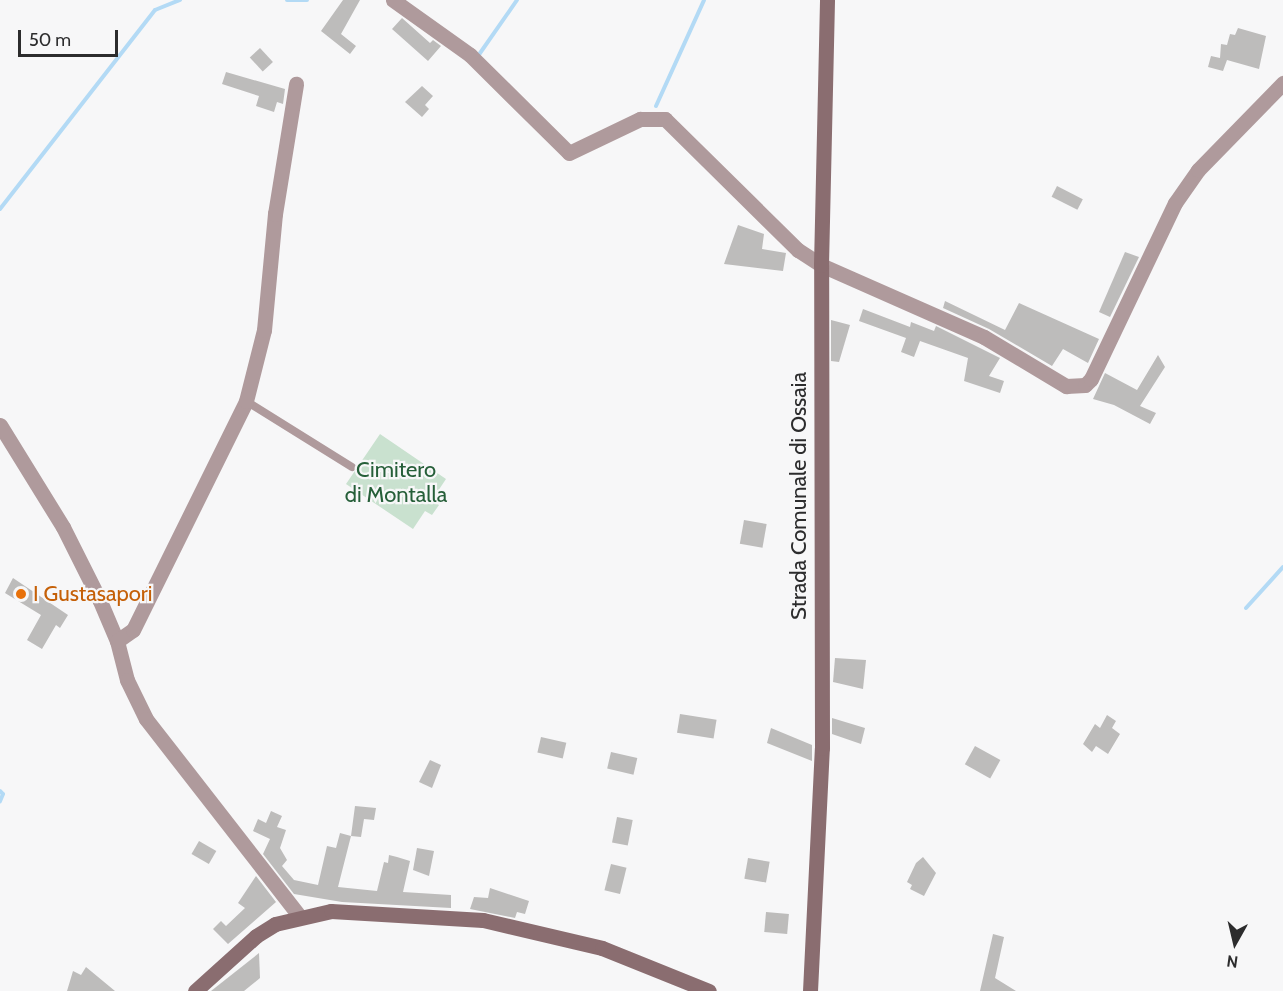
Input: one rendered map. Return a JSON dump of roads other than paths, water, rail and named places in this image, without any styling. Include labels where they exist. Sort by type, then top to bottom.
[{"type":"street","points":[[393,0],[470,55],[569,153],[640,119],[665,119],[798,250],[820,265],[984,337],[1052,380],[1066,386],[1085,385],[1110,341],[1175,203],[1198,170],[1283,83]]},
{"type":"street","name":"Strada Comunale di Ossaia","points":[[810,991],[822,748],[820,265],[827,0]]},
{"type":"street","points":[[117,641],[134,630],[246,401],[264,330],[275,214],[296,84]]},
{"type":"street","points":[[0,425],[63,527],[117,641],[127,680],[146,719],[300,917]]},
{"type":"street","points":[[195,991],[256,936],[300,917],[331,911],[483,920],[602,948],[709,991]]},
{"type":"lane","points":[[246,401],[352,467]]},
{"type":"waterway","points":[[0,209],[155,10],[180,0]]},
{"type":"waterway","points":[[287,0],[307,0]]},
{"type":"waterway","points":[[478,56],[517,0]]},
{"type":"waterway","points":[[656,106],[704,0]]},
{"type":"waterway","points":[[1246,608],[1283,567]]},
{"type":"waterway","points":[[0,791],[3,794],[0,801]]},
{"type":"place","name":"I Gustasapori","points":[[21,594]]},
{"type":"park label","name":"Cimitero di Montalla","points":[[396,482]]}]
